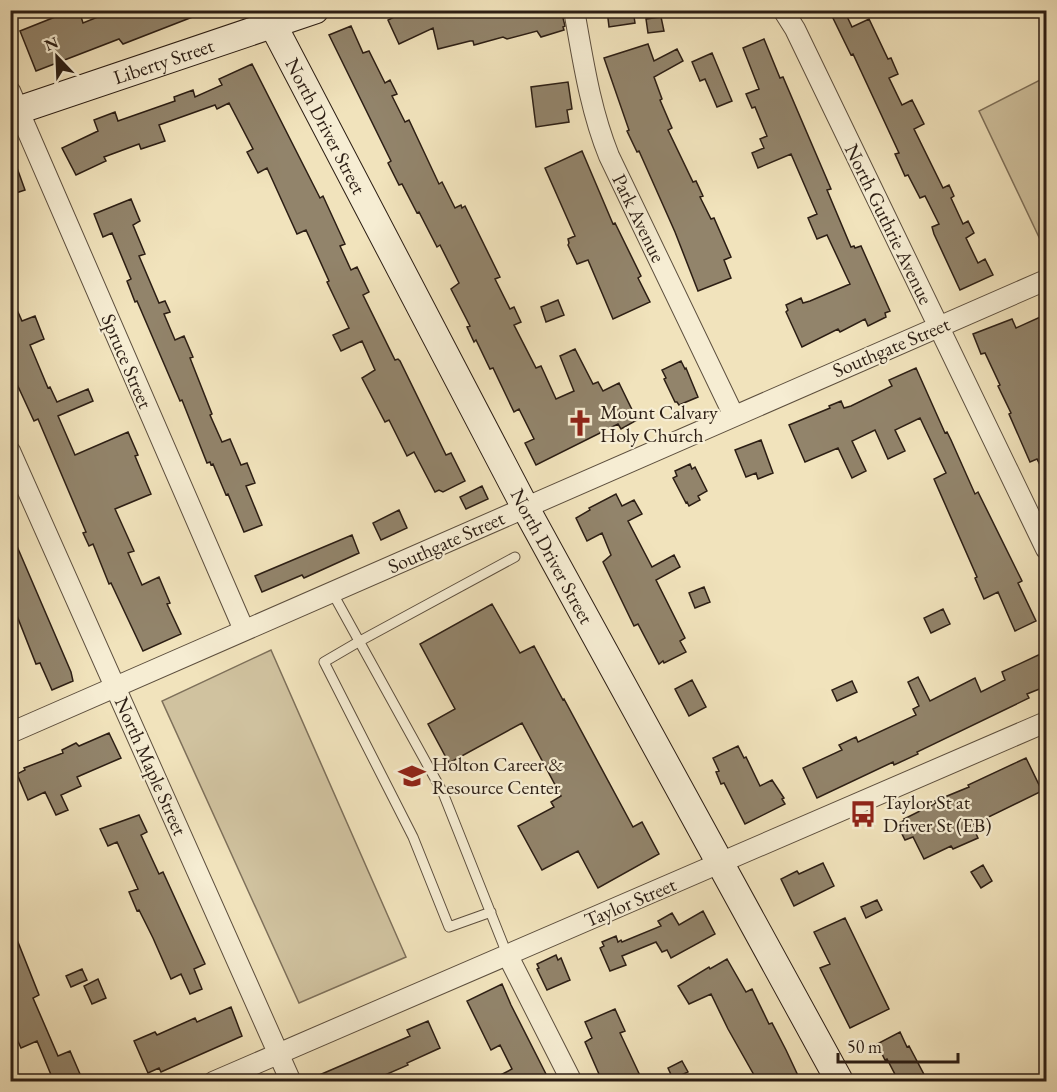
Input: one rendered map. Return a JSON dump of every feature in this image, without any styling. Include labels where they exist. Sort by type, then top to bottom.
[{"type":"street","name":"Liberty Street","points":[[13,105],[315,10]]},
{"type":"street","name":"Park Avenue","points":[[574,10],[591,102],[609,156],[734,416]]},
{"type":"street","name":"North Guthrie Avenue","points":[[783,10],[794,20],[1047,549]]},
{"type":"street","name":"North Driver Street","points":[[273,25],[525,507],[840,1082]]},
{"type":"street","name":"Spruce Street","points":[[13,105],[244,630]]},
{"type":"street","name":"Southgate Street","points":[[10,733],[1047,280]]},
{"type":"street","name":"North Maple Street","points":[[10,451],[291,1082]]},
{"type":"street","name":"Taylor Street","points":[[213,1082],[1047,722]]},
{"type":"street","points":[[507,954],[572,1082]]},
{"type":"lane","points":[[490,912],[449,927],[413,837],[324,662],[515,557]]},
{"type":"lane","points":[[332,592],[443,793],[507,954]]},
{"type":"shaded area","points":[[1046,77],[1046,252],[979,111]]},
{"type":"shaded area","points":[[271,650],[406,957],[299,1003],[162,701]]},
{"type":"building","points":[[58,10],[79,10],[83,23],[115,10],[208,11],[123,44],[119,39],[36,71],[20,31],[60,15]]},
{"type":"building","points":[[415,10],[561,10],[565,26],[564,30],[541,37],[537,31],[474,45],[473,41],[470,41],[438,49],[433,28],[399,44],[388,20],[402,13],[404,16]]},
{"type":"building","points":[[607,10],[633,10],[635,23],[609,27]]},
{"type":"building","points":[[829,10],[844,10],[852,27],[869,19],[888,59],[891,58],[898,74],[889,78],[902,105],[912,100],[924,124],[914,129],[943,188],[949,185],[954,196],[951,198],[963,224],[968,221],[974,233],[966,238],[978,263],[985,259],[993,275],[960,290],[934,234],[932,227],[939,224],[925,196],[920,198],[908,175],[905,176],[895,154],[899,153],[853,54],[851,55]]},
{"type":"building","points":[[661,17],[664,31],[648,33],[646,19]]},
{"type":"building","points":[[351,26],[363,53],[369,51],[385,83],[390,80],[397,94],[392,96],[405,122],[409,120],[439,184],[442,182],[455,208],[465,206],[500,277],[495,279],[510,309],[514,307],[521,322],[514,325],[536,368],[541,366],[556,399],[574,391],[560,356],[575,349],[593,384],[598,382],[603,391],[619,383],[637,420],[621,429],[618,424],[536,465],[525,443],[534,439],[519,409],[514,412],[493,368],[490,369],[467,327],[470,326],[451,289],[459,283],[440,245],[437,247],[402,184],[399,185],[388,163],[391,161],[329,35]]},
{"type":"building","points":[[764,39],[780,78],[783,77],[831,189],[827,190],[851,247],[861,246],[890,311],[885,313],[886,317],[868,326],[865,319],[840,332],[838,329],[802,347],[786,312],[788,310],[786,305],[801,298],[803,303],[810,301],[850,284],[827,235],[817,239],[808,218],[817,214],[791,154],[758,168],[752,153],[764,148],[760,139],[767,136],[755,107],[752,108],[746,94],[759,89],[743,48]]},
{"type":"building","points":[[648,44],[654,61],[677,49],[683,61],[654,77],[662,99],[660,100],[672,128],[668,130],[693,182],[696,181],[703,196],[700,197],[711,219],[714,218],[731,257],[724,260],[731,278],[698,291],[675,232],[639,151],[637,152],[627,131],[629,130],[604,58]]},
{"type":"building","points":[[712,53],[732,101],[717,107],[705,79],[700,81],[692,62]]},
{"type":"building","points":[[252,64],[320,198],[323,196],[345,244],[340,246],[351,270],[357,267],[369,292],[363,295],[395,360],[400,361],[446,455],[451,453],[465,481],[443,492],[439,490],[435,492],[414,452],[407,456],[389,420],[385,422],[362,378],[375,370],[362,341],[341,351],[333,335],[349,328],[306,230],[297,234],[267,168],[258,173],[247,152],[253,149],[229,103],[217,109],[215,105],[159,125],[165,141],[141,149],[139,144],[104,157],[106,161],[76,175],[62,148],[98,131],[94,120],[115,112],[118,121],[175,101],[174,97],[193,90],[195,97],[222,85],[219,79]]},
{"type":"building","points":[[568,82],[572,109],[567,110],[569,122],[536,127],[531,87]]},
{"type":"building","points":[[582,151],[613,224],[615,223],[641,276],[638,278],[650,302],[613,319],[588,260],[577,264],[568,245],[568,239],[575,236],[545,168]]},
{"type":"building","points":[[12,154],[25,190],[10,195],[10,155]]},
{"type":"building","points":[[131,199],[140,221],[133,225],[145,254],[139,256],[159,303],[165,301],[170,312],[164,314],[175,340],[184,336],[212,414],[210,415],[222,442],[230,439],[241,465],[247,463],[255,483],[246,486],[262,525],[244,532],[213,464],[207,463],[182,400],[180,401],[137,301],[135,302],[127,281],[131,279],[112,233],[103,237],[94,214]]},
{"type":"building","points":[[10,294],[22,321],[35,316],[44,339],[30,345],[48,388],[50,387],[57,402],[88,389],[93,401],[58,416],[75,455],[128,432],[138,455],[135,456],[151,494],[115,509],[134,551],[128,553],[142,585],[159,577],[170,603],[167,604],[181,634],[143,651],[111,583],[109,584],[93,544],[89,546],[83,533],[86,532],[38,419],[34,421],[10,369]]},
{"type":"building","points":[[558,300],[564,315],[546,322],[541,307]]},
{"type":"building","points":[[1047,314],[1047,479],[1037,459],[1030,462],[998,386],[1000,385],[985,353],[981,354],[973,334],[1012,319],[1016,328]]},
{"type":"building","points":[[681,361],[698,397],[679,405],[675,402],[662,370]]},
{"type":"building","points":[[916,368],[975,494],[978,492],[1022,581],[1018,583],[1036,621],[1015,631],[998,592],[984,599],[975,578],[977,577],[934,479],[946,473],[920,418],[895,430],[905,451],[888,459],[875,430],[852,441],[866,471],[852,478],[838,448],[805,462],[789,425],[841,401],[844,408],[851,406],[892,386],[889,380]]},
{"type":"building","points":[[761,440],[773,473],[758,479],[756,473],[746,477],[735,450]]},
{"type":"building","points":[[690,464],[692,469],[695,467],[707,491],[698,496],[700,500],[689,506],[673,478],[677,476],[675,471]]},
{"type":"building","points":[[482,486],[488,499],[466,509],[460,497]]},
{"type":"building","points":[[616,494],[622,506],[634,500],[642,514],[628,521],[652,567],[674,555],[680,567],[656,580],[685,638],[680,641],[686,652],[664,663],[663,661],[659,664],[638,624],[634,626],[603,562],[611,555],[602,533],[587,541],[576,518],[590,510],[589,508]]},
{"type":"building","points":[[399,510],[407,528],[381,540],[373,523]]},
{"type":"building","points":[[10,530],[71,672],[73,681],[52,690],[40,663],[36,664],[10,598]]},
{"type":"building","points":[[352,535],[359,553],[304,578],[302,575],[262,592],[255,576]]},
{"type":"building","points":[[704,587],[710,602],[695,608],[689,593]]},
{"type":"building","points":[[492,604],[520,653],[534,646],[633,827],[642,822],[659,854],[598,888],[578,851],[542,870],[518,826],[554,807],[551,802],[561,796],[522,723],[449,763],[428,724],[455,709],[420,644]]},
{"type":"building","points":[[943,609],[950,624],[931,633],[924,618]]},
{"type":"building","points":[[1047,651],[1047,686],[1027,694],[1029,698],[917,752],[918,754],[894,765],[893,762],[817,798],[803,768],[842,750],[839,745],[856,737],[858,742],[916,715],[913,709],[919,706],[908,682],[918,677],[930,701],[975,678],[981,692],[1005,680],[1002,672]]},
{"type":"building","points":[[692,680],[706,707],[689,716],[675,689]]},
{"type":"building","points":[[852,681],[857,692],[837,701],[832,690]]},
{"type":"building","points":[[109,733],[121,758],[77,777],[81,786],[61,795],[68,810],[56,815],[45,792],[28,800],[17,774],[25,770],[24,768],[63,753],[62,750],[76,743],[79,746]]},
{"type":"building","points":[[738,746],[760,786],[772,780],[784,798],[782,799],[785,804],[745,824],[724,783],[721,784],[716,772],[719,771],[713,758]]},
{"type":"building","points":[[1026,758],[1042,791],[972,825],[978,838],[953,849],[951,846],[924,859],[913,837],[905,840],[897,824],[904,819],[936,803],[935,801],[969,787],[968,785]]},
{"type":"building","points":[[139,815],[147,832],[141,835],[159,874],[163,872],[205,964],[194,969],[202,989],[190,994],[181,974],[171,979],[129,892],[138,889],[117,842],[108,846],[100,829]]},
{"type":"building","points":[[823,863],[834,886],[794,906],[781,879]]},
{"type":"building","points":[[983,865],[992,881],[981,888],[971,872]]},
{"type":"building","points":[[877,900],[882,910],[866,918],[861,907]]},
{"type":"building","points":[[703,911],[715,934],[671,958],[667,950],[662,952],[656,942],[622,956],[626,965],[610,971],[600,948],[604,946],[602,942],[616,936],[618,942],[621,940],[622,942],[661,926],[658,921],[672,913],[679,925]]},
{"type":"building","points":[[845,918],[889,1009],[850,1028],[820,968],[830,964],[814,932]]},
{"type":"building","points":[[10,922],[39,995],[33,998],[58,1056],[70,1051],[80,1074],[62,1082],[54,1082],[37,1041],[21,1048],[10,1024]]},
{"type":"building","points":[[556,955],[558,960],[561,958],[570,980],[547,990],[537,964]]},
{"type":"building","points":[[727,959],[746,992],[752,989],[769,1024],[772,1023],[801,1082],[758,1082],[711,994],[689,1004],[678,986]]},
{"type":"building","points":[[82,969],[87,980],[71,987],[66,976]]},
{"type":"building","points":[[98,979],[106,998],[92,1004],[84,986]]},
{"type":"building","points":[[502,984],[550,1082],[487,1082],[512,1069],[500,1045],[491,1050],[467,1001]]},
{"type":"building","points":[[231,1007],[242,1036],[161,1072],[159,1068],[148,1073],[134,1041],[155,1032],[157,1035],[195,1018],[197,1022]]},
{"type":"building","points":[[615,1009],[625,1031],[620,1033],[643,1082],[607,1082],[606,1079],[602,1081],[585,1042],[592,1038],[585,1022]]},
{"type":"building","points":[[428,1021],[440,1048],[407,1063],[408,1065],[369,1082],[303,1082],[410,1036],[407,1030]]},
{"type":"building","points":[[900,1032],[928,1082],[899,1082],[887,1059],[885,1060],[877,1044]]},
{"type":"building","points":[[682,1061],[688,1072],[673,1079],[668,1068]]},
{"type":"place","name":"Mount Calvary Holy Church","points":[[580,423]]},
{"type":"place","name":"Holton Career & Resource Center","points":[[412,776]]},
{"type":"place","name":"Taylor St at Driver St (EB)","points":[[863,814]]}]
